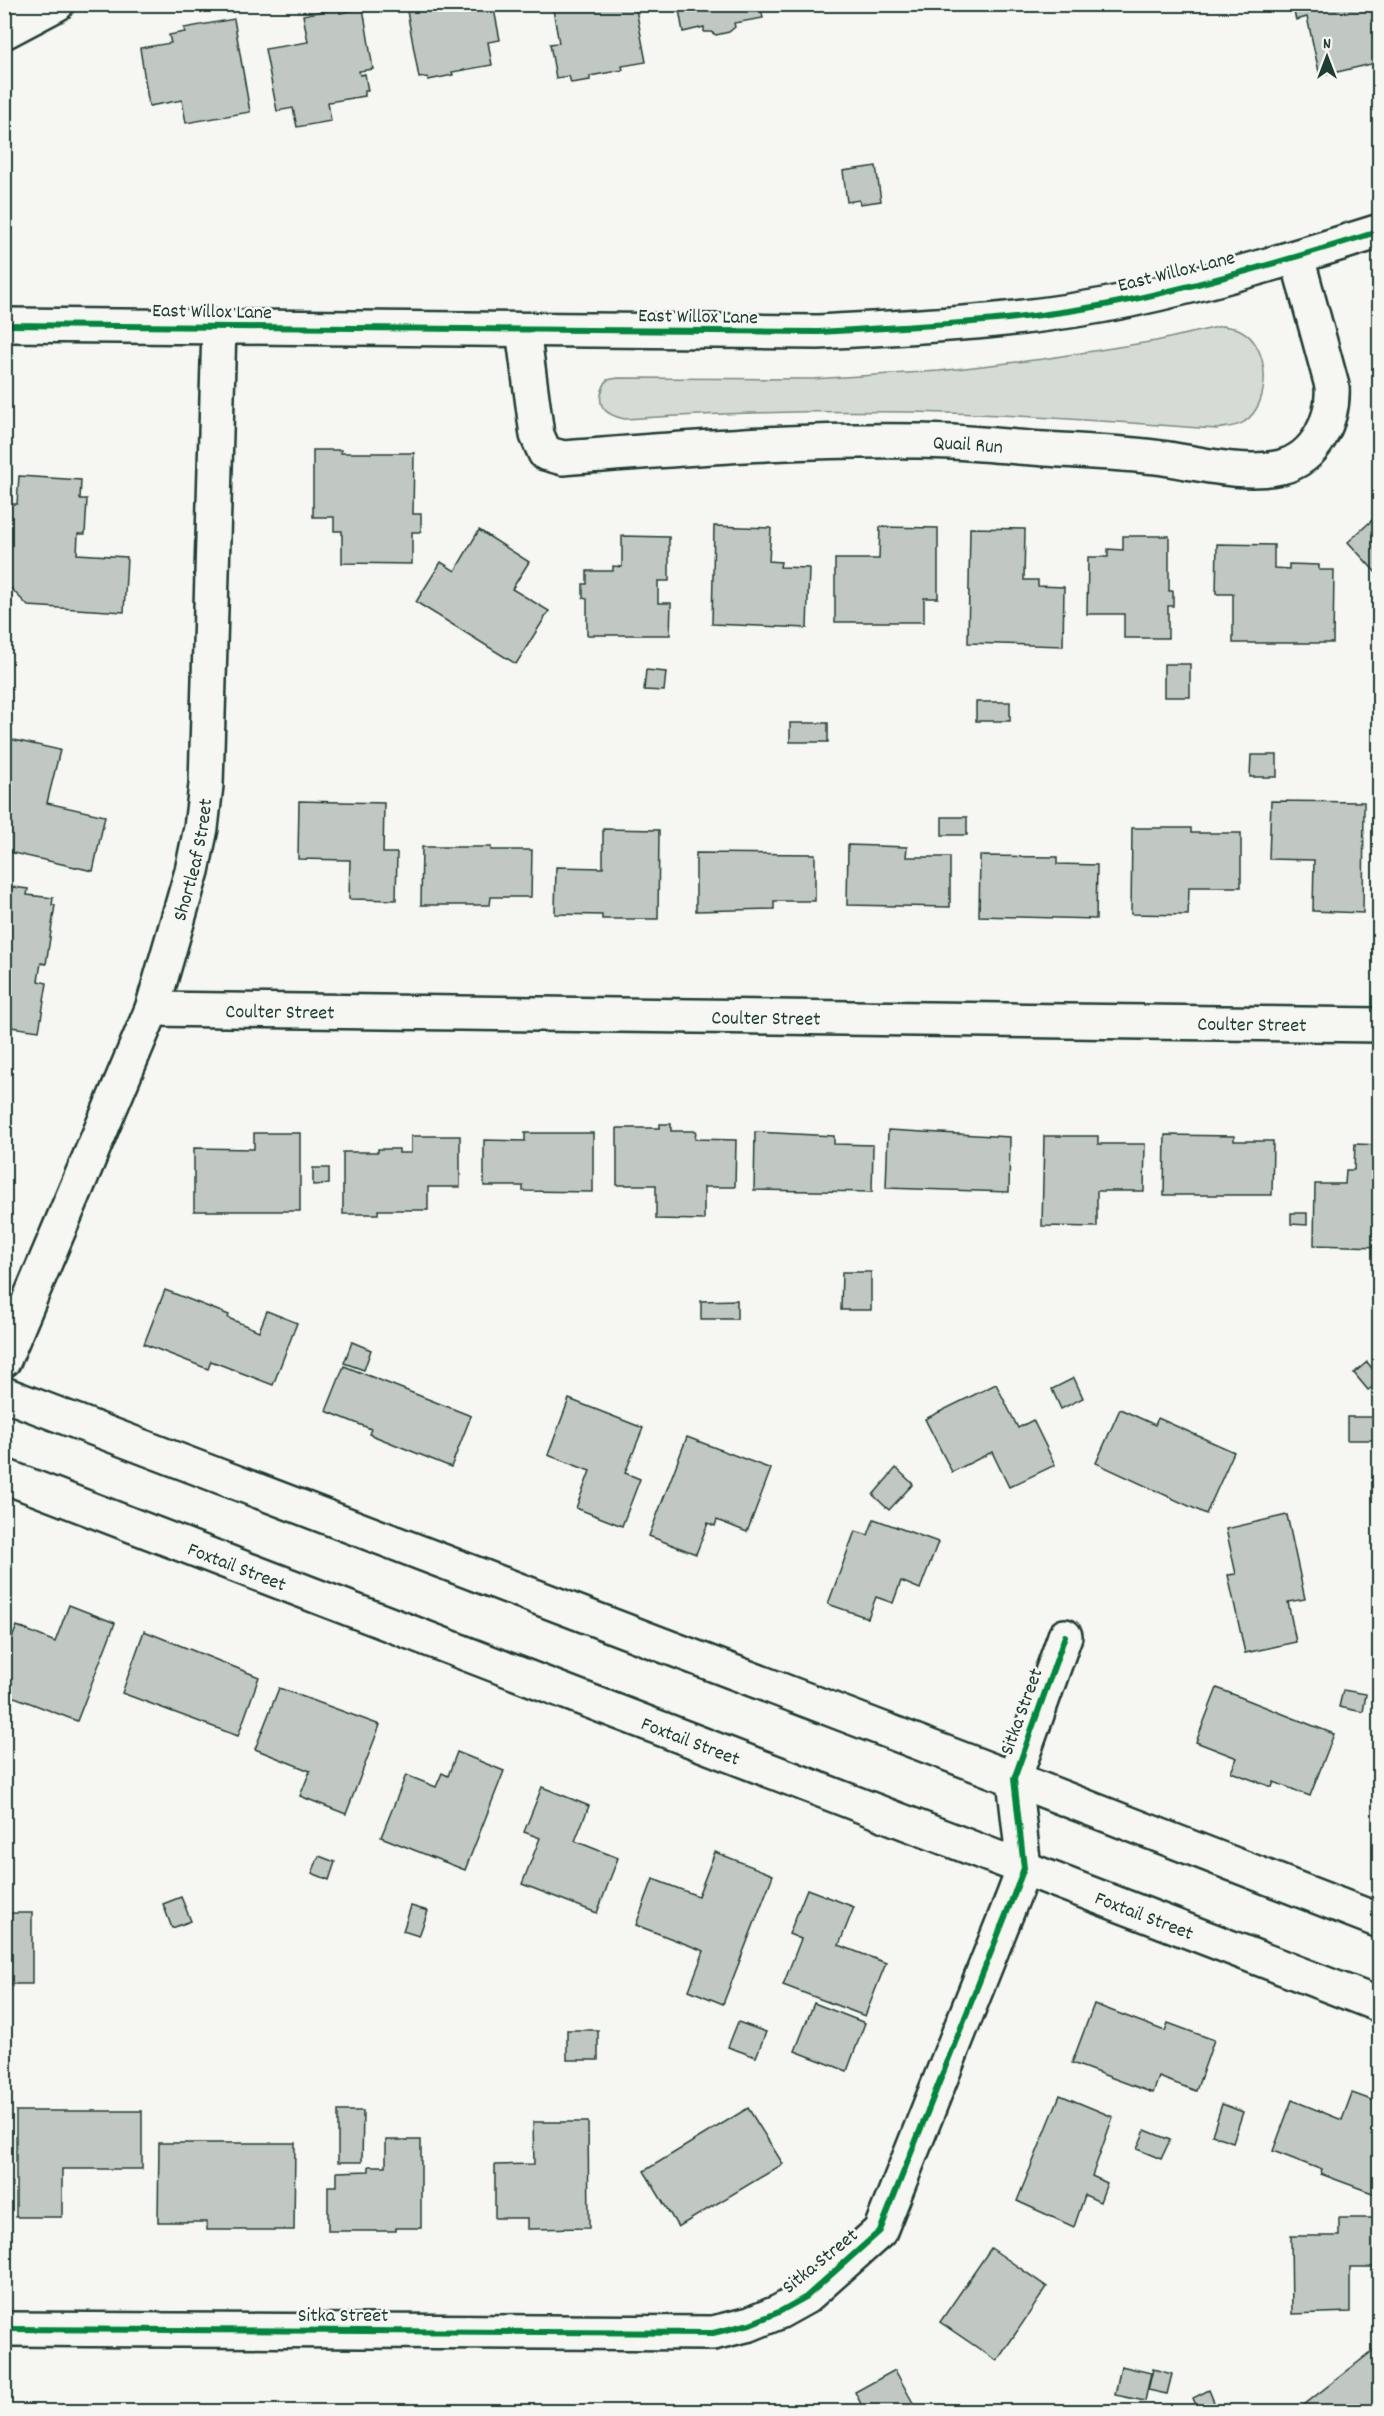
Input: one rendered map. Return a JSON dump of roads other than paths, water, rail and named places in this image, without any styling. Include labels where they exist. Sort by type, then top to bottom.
[{"type":"street","points":[[4,32],[57,4]]},
{"type":"street","name":"East Willox Lane","points":[[4,325],[818,332],[951,324],[1040,314],[1129,300],[1297,257],[1380,231]]},
{"type":"street","name":"Quail Run","points":[[523,330],[537,435],[545,453],[563,458],[751,443],[952,442],[1154,457],[1253,471],[1283,466],[1312,449],[1322,435],[1333,402],[1332,386],[1297,257]]},
{"type":"street","name":"Shortleaf Street","points":[[4,1359],[152,1009],[192,871],[201,828],[206,785],[219,327]]},
{"type":"street","name":"Coulter Street","points":[[152,1009],[1380,1025]]},
{"type":"street","points":[[4,1394],[1380,1921]]},
{"type":"street","name":"Foxtail Street","points":[[4,1476],[1380,2005]]},
{"type":"street","name":"Sitka Street","points":[[4,2329],[713,2333],[750,2324],[806,2297],[880,2232],[1024,1868],[1014,1779],[1065,1636]]}]
